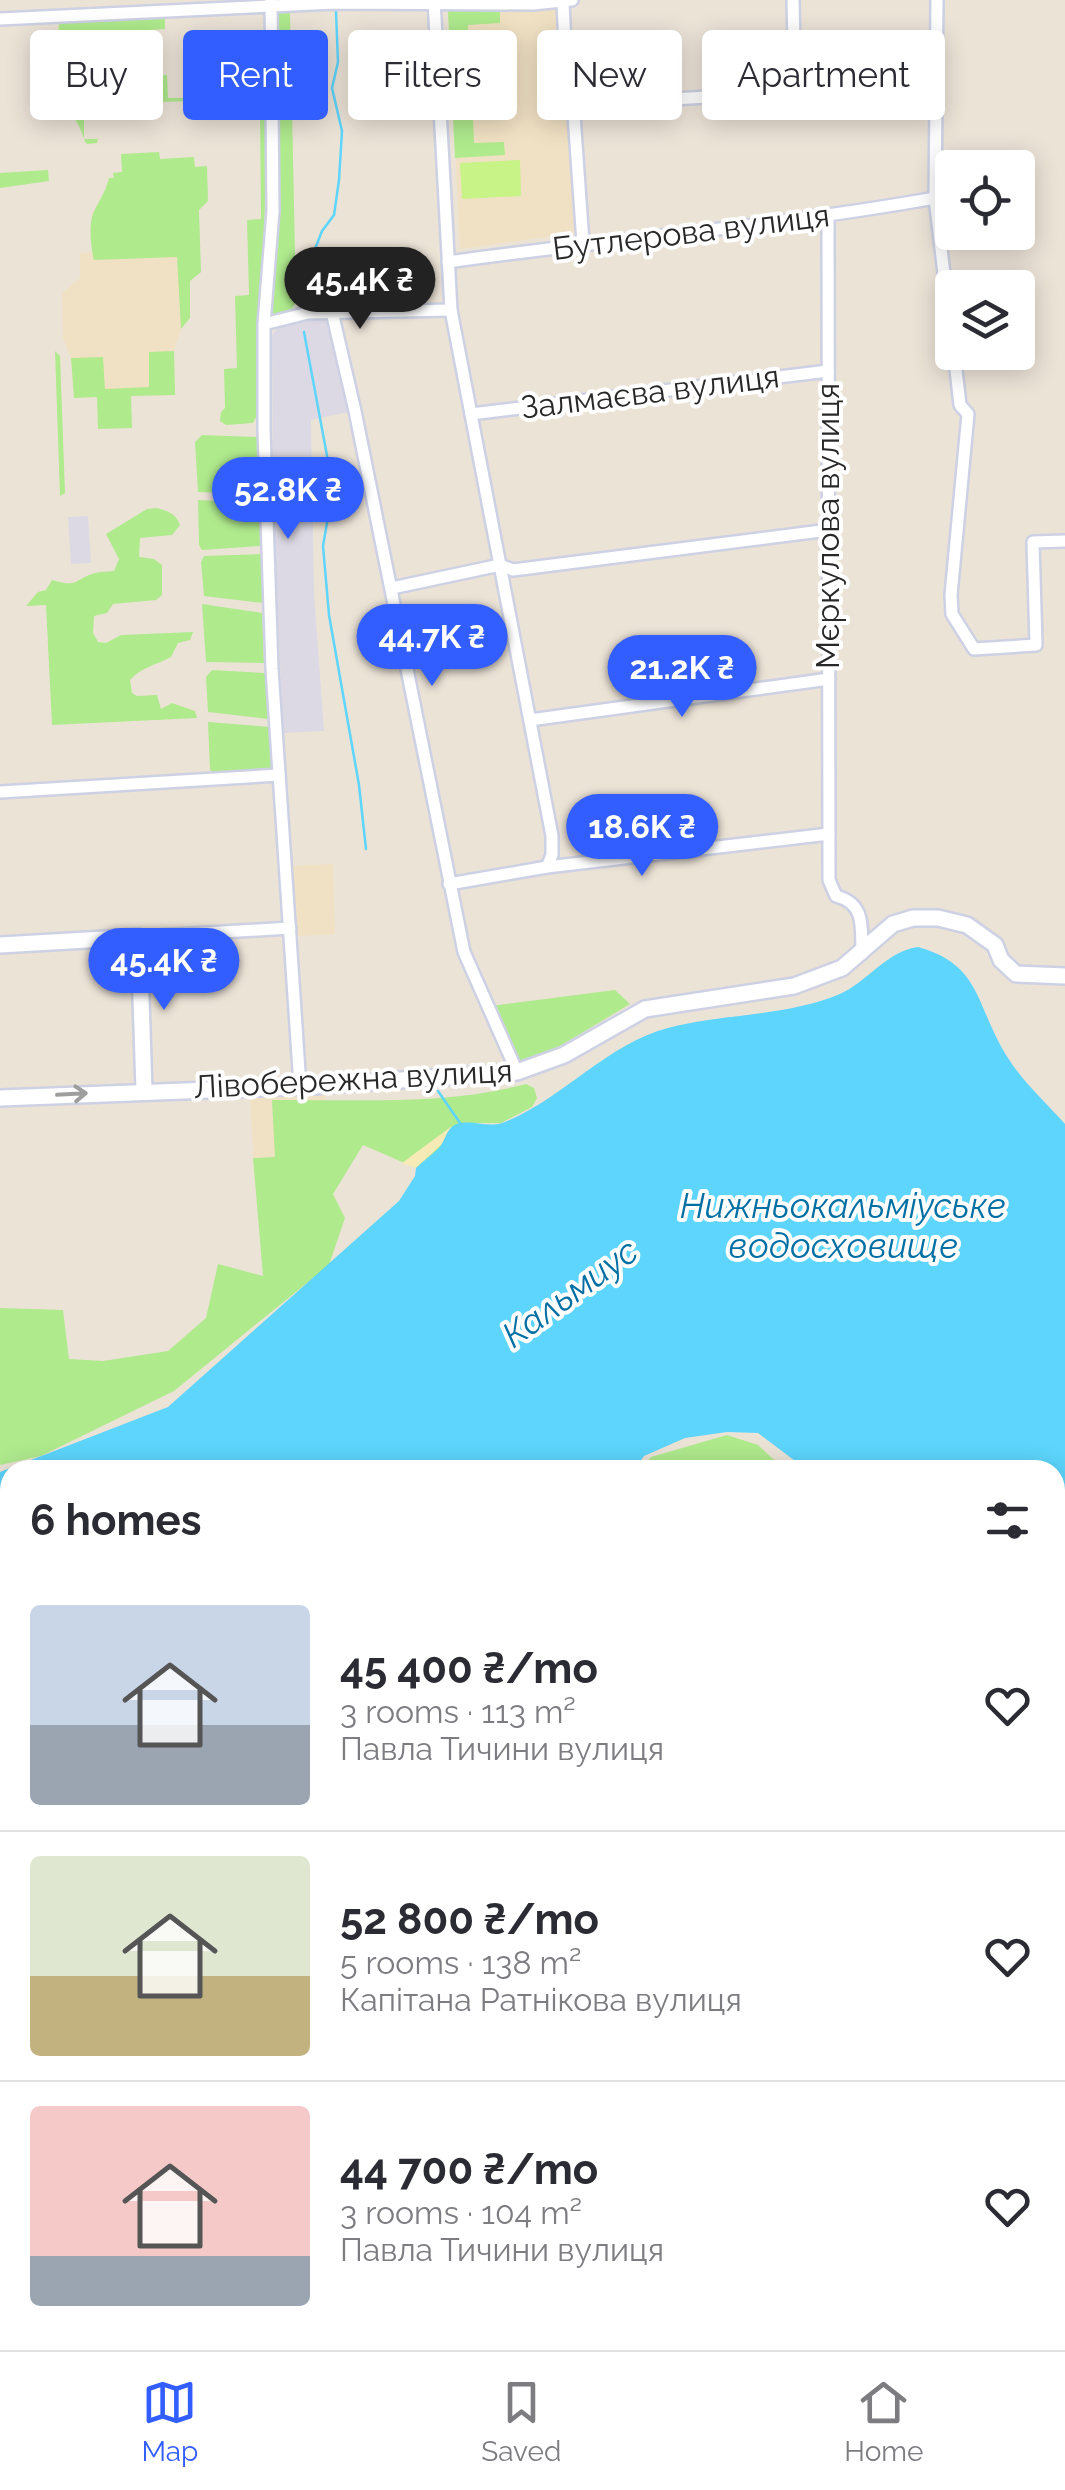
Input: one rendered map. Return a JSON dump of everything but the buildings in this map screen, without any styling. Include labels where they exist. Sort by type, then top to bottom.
[{"type":"street","points":[[682,98],[795,89],[793,0]]},
{"type":"street","points":[[935,150],[937,0]]},
{"type":"street","points":[[434,2],[451,310],[552,836],[552,856],[547,867]]},
{"type":"street","points":[[0,20],[271,3],[568,2],[569,30]]},
{"type":"street","points":[[271,3],[273,211],[264,324],[268,550],[300,1086]]},
{"type":"street","points":[[574,120],[583,243]]},
{"type":"street","name":"Бутлерова вулиця","points":[[448,262],[828,217],[935,198]]},
{"type":"street","name":"Мєркулова вулиця","points":[[828,217],[829,834],[832,892],[860,910],[862,954]]},
{"type":"street","points":[[264,324],[308,313],[451,310]]},
{"type":"street","points":[[332,312],[392,588],[464,952],[517,1072]]},
{"type":"street","points":[[956,370],[960,405],[968,414],[952,614],[974,649],[1036,645],[1034,542],[1065,541]]},
{"type":"street","name":"Залмаєва вулиця","points":[[471,414],[828,371]]},
{"type":"street","points":[[392,588],[500,564],[513,570],[828,530]]},
{"type":"street","points":[[530,720],[829,679]]},
{"type":"street","points":[[0,792],[279,776]]},
{"type":"street","points":[[449,884],[547,867],[829,834]]},
{"type":"street","name":"Лівобережна вулиця","points":[[0,1098],[300,1086],[517,1072],[564,1055],[645,1009],[794,986],[842,968],[901,920],[938,918],[967,925],[994,946],[1001,960],[1016,974],[1065,976]]},
{"type":"street","points":[[0,944],[290,928]]},
{"type":"street","points":[[139,937],[144,1090]]},
{"type":"shaded area","points":[[561,9],[562,30],[537,30],[537,120],[569,120],[578,233],[460,249],[453,120],[517,120],[517,30],[449,30],[448,11]]},
{"type":"shaded area","points":[[175,196],[181,329],[174,351],[175,395],[74,398],[71,358],[63,338],[62,294],[80,278],[80,253],[92,252],[92,213],[102,202]]},
{"type":"shaded area","points":[[306,316],[330,318],[353,411],[311,420],[314,593],[324,731],[283,733],[273,497],[272,335],[279,326]]},
{"type":"shaded area","points":[[88,516],[91,563],[71,564],[68,517]]},
{"type":"shaded area","points":[[333,864],[335,934],[297,936],[292,866]]},
{"type":"shaded area","points":[[325,1095],[328,1178],[255,1188],[250,1096]]},
{"type":"green space","points":[[500,10],[500,23],[449,30],[448,11]]},
{"type":"green space","points":[[278,13],[290,13],[290,30],[278,30]]},
{"type":"green space","points":[[165,17],[165,29],[59,30],[59,22]]},
{"type":"green space","points":[[163,75],[167,75],[168,98],[183,98],[183,101],[163,102]]},
{"type":"green space","points":[[75,120],[84,120],[84,138]]},
{"type":"green space","points":[[260,120],[265,120],[257,415],[253,423],[226,425],[220,421],[225,408],[224,369],[237,368],[235,296],[249,295],[247,220],[261,219]]},
{"type":"green space","points":[[279,120],[292,120],[296,302],[290,312],[279,317],[270,314],[279,215]]},
{"type":"green space","points":[[453,120],[473,120],[474,143],[504,142],[505,155],[455,158]]},
{"type":"green space","points":[[159,152],[160,159],[194,157],[195,167],[207,166],[208,201],[199,210],[201,272],[190,281],[190,318],[181,329],[177,257],[94,260],[91,244],[92,217],[109,178],[122,172],[121,154]]},
{"type":"green space","points":[[520,160],[521,196],[462,199],[460,163]]},
{"type":"green space","points":[[48,170],[49,181],[0,188],[0,173]]},
{"type":"green space","points":[[55,351],[60,356],[65,493],[60,496]]},
{"type":"green space","points":[[174,351],[175,395],[131,396],[132,428],[98,429],[97,397],[74,398],[71,358],[103,357],[105,389],[149,387],[149,352]]},
{"type":"green space","points":[[202,435],[258,437],[259,494],[198,492],[195,442]]},
{"type":"green space","points":[[198,500],[259,503],[261,546],[202,550]]},
{"type":"green space","points":[[147,509],[174,515],[180,525],[172,535],[140,538],[139,557],[154,559],[162,565],[162,595],[156,600],[113,604],[107,613],[94,616],[93,633],[98,642],[106,643],[121,635],[193,632],[190,640],[178,643],[171,657],[130,680],[132,693],[137,696],[157,695],[161,709],[172,703],[195,711],[197,718],[52,725],[46,605],[26,606],[52,580],[72,583],[95,573],[114,571],[119,559],[106,534]]},
{"type":"green space","points":[[261,554],[263,603],[204,596],[204,556]]},
{"type":"green space","points":[[202,604],[262,613],[264,663],[206,662]]},
{"type":"green space","points":[[212,670],[265,673],[268,719],[208,712],[206,677]]},
{"type":"green space","points":[[208,722],[270,727],[272,770],[213,774]]},
{"type":"green space","points":[[615,990],[630,1004],[560,1046],[517,1063],[491,1006]]},
{"type":"green space","points":[[526,1084],[534,1088],[537,1098],[532,1107],[501,1123],[472,1123],[416,1168],[363,1145],[333,1194],[345,1218],[329,1265],[174,1391],[41,1456],[0,1460],[0,1308],[63,1310],[69,1359],[103,1361],[168,1351],[206,1318],[218,1264],[263,1276],[253,1158],[275,1157],[272,1100],[432,1098]]},
{"type":"green space","points":[[727,1435],[758,1445],[774,1460],[649,1460]]},
{"type":"sand","points":[[452,1126],[442,1144],[416,1168],[402,1163]]},
{"type":"water","name":"Нижньокальміуське водосховище","points":[[918,947],[939,955],[966,977],[1008,1058],[1065,1124],[1065,1460],[794,1460],[758,1433],[727,1432],[685,1438],[641,1460],[31,1460],[168,1407],[399,1201],[416,1168],[439,1148],[453,1126],[468,1122],[502,1123],[524,1113],[624,1046],[668,1028],[798,1007],[840,994],[907,950]]},
{"type":"waterway","points":[[300,288],[303,263],[334,215],[339,180],[342,131],[332,88],[338,62],[336,12]]},
{"type":"waterway","points":[[304,332],[333,488],[323,546],[329,615],[359,785],[366,849]]},
{"type":"waterway","points":[[438,1091],[460,1123]]},
{"type":"water label","name":"Кальмиус","points":[[570,1293]]}]
